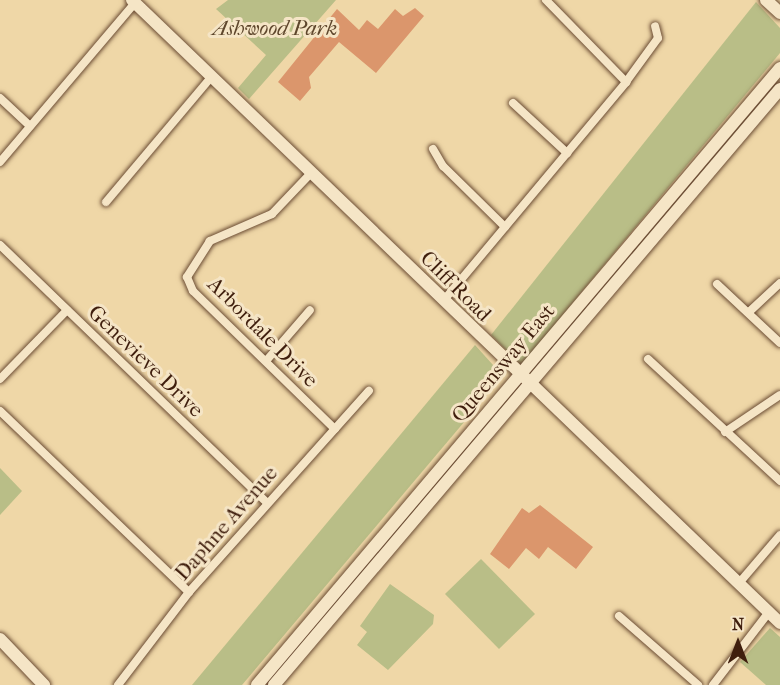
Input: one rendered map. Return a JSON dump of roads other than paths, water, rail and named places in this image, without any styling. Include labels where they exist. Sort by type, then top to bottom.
[{"type":"main road","points":[[766,0],[780,14]]},
{"type":"main road","name":"Cliff Road","points":[[134,1],[444,300],[528,386],[780,623]]},
{"type":"main road","name":"Queensway East","points":[[257,685],[780,68]]},
{"type":"main road","name":"Queensway East","points":[[274,685],[780,89]]},
{"type":"main road","points":[[0,639],[44,685]]},
{"type":"street","points":[[546,0],[626,82]]},
{"type":"street","points":[[0,162],[134,1]]},
{"type":"street","points":[[444,300],[626,82],[658,38],[655,26]]},
{"type":"street","points":[[106,202],[212,76]]},
{"type":"street","points":[[0,98],[30,126]]},
{"type":"street","points":[[513,103],[567,153]]},
{"type":"street","points":[[433,149],[443,166],[506,227]]},
{"type":"street","name":"Arbordale Drive","points":[[312,172],[272,214],[210,241],[189,269],[193,291],[335,429]]},
{"type":"street","name":"Genevieve Drive","points":[[0,245],[267,503]]},
{"type":"street","points":[[749,312],[780,283]]},
{"type":"street","points":[[717,284],[780,343]]},
{"type":"street","points":[[0,380],[67,310]]},
{"type":"street","points":[[266,361],[310,310]]},
{"type":"street","points":[[648,359],[780,481]]},
{"type":"street","name":"Daphne Avenue","points":[[118,685],[189,592],[369,390]]},
{"type":"street","points":[[725,432],[780,395]]},
{"type":"street","points":[[0,411],[189,592]]},
{"type":"street","points":[[739,583],[780,535]]},
{"type":"street","points":[[713,685],[769,612]]},
{"type":"street","points":[[619,616],[698,685]]},
{"type":"park label","name":"Ashwood Park","points":[[275,28]]}]
